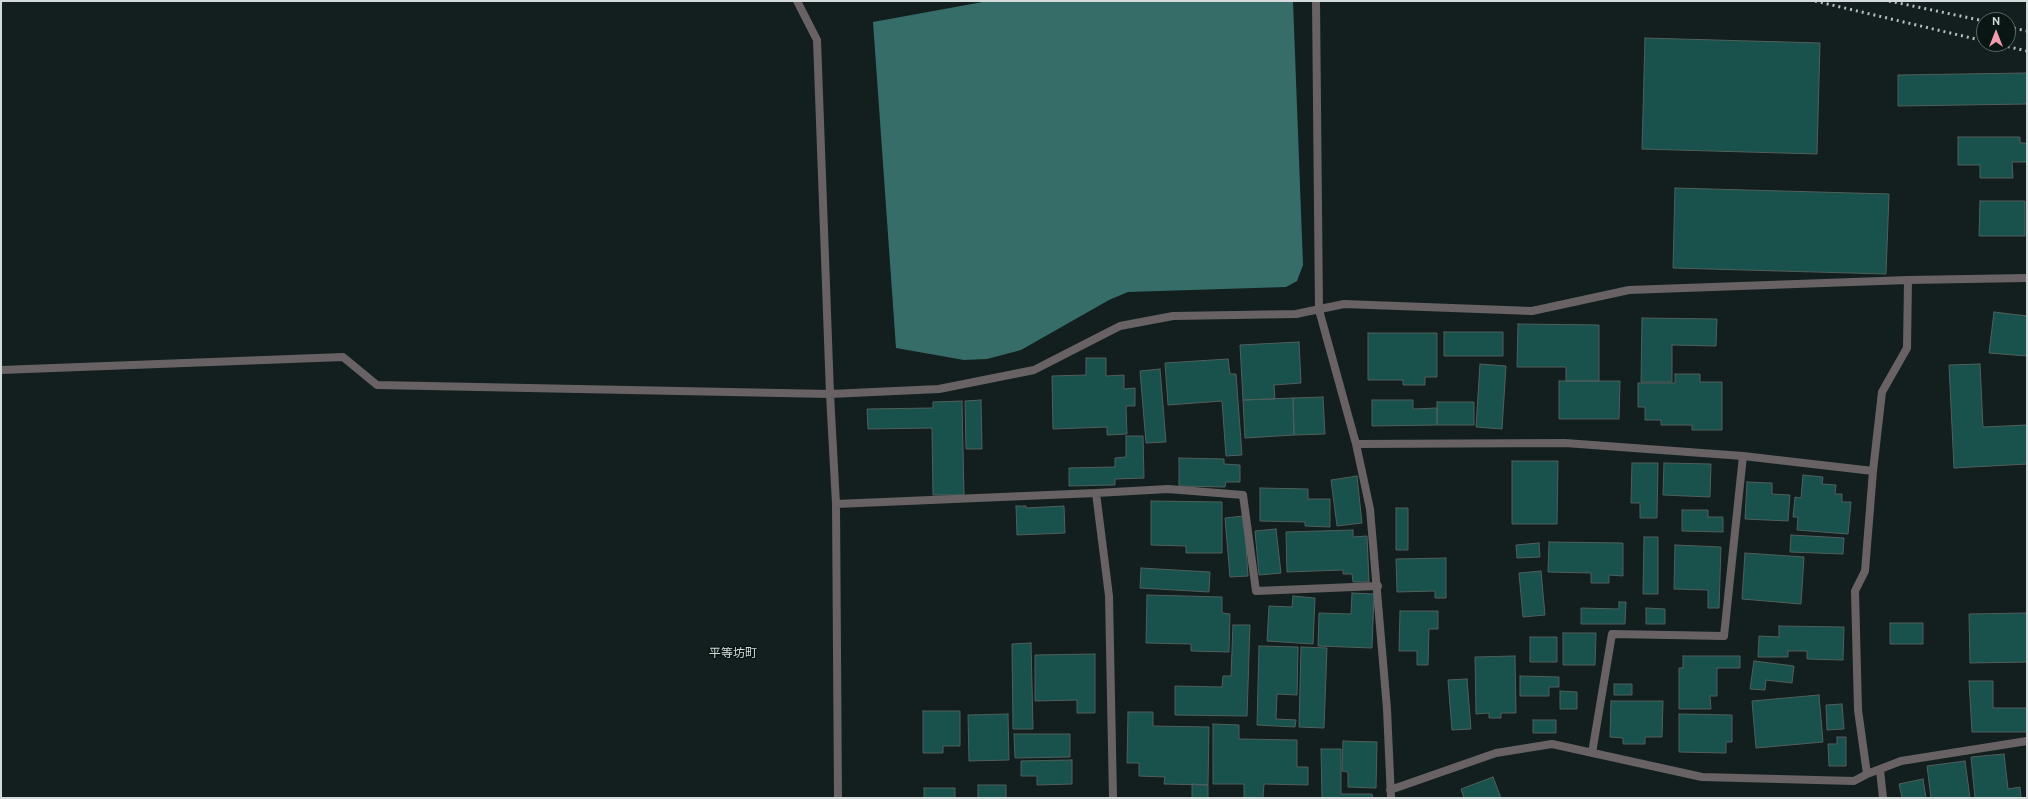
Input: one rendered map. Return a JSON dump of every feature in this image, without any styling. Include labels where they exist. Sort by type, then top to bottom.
[{"type":"street","points":[[797,1],[817,40],[830,394],[836,504],[838,798]]},
{"type":"street","points":[[1316,1],[1320,310],[1356,444],[1370,509],[1378,586],[1387,709],[1391,794],[1496,753],[1552,744],[1702,777],[1854,781],[1867,774],[1901,761],[2027,741]]},
{"type":"street","points":[[1,370],[343,357],[377,385],[830,394],[939,389],[1034,370],[1120,326],[1173,316],[1296,314],[1344,304],[1532,310],[1629,290],[1908,280],[2027,278]]},
{"type":"street","points":[[1867,774],[1858,710],[1855,591],[1865,571],[1873,471],[1882,392],[1907,348],[1908,280]]},
{"type":"street","points":[[1356,444],[1565,443],[1743,456],[1873,471]]},
{"type":"street","points":[[1592,753],[1612,634],[1724,636],[1743,456]]},
{"type":"street","points":[[836,504],[1168,489],[1243,495],[1256,591],[1378,586]]},
{"type":"street","points":[[1096,493],[1109,596],[1113,798]]},
{"type":"street","points":[[1880,770],[1883,798]]},
{"type":"water","points":[[988,1],[1293,1],[1303,265],[1297,281],[1286,287],[1128,292],[1109,300],[1021,350],[987,359],[964,360],[896,348],[873,22]]},
{"type":"building","points":[[1645,38],[1820,43],[1817,154],[1642,149]]},
{"type":"building","points":[[2027,73],[2027,104],[1898,106],[1898,75]]},
{"type":"building","points":[[1958,137],[2020,137],[2020,143],[2027,143],[2027,162],[2012,162],[2013,178],[1980,178],[1980,165],[1958,165]]},
{"type":"building","points":[[1675,188],[1889,194],[1886,274],[1673,268]]},
{"type":"building","points":[[1980,201],[2025,201],[2025,236],[1979,236]]},
{"type":"building","points":[[1994,312],[2027,316],[2027,356],[1989,353]]},
{"type":"building","points":[[1642,318],[1717,319],[1716,346],[1672,345],[1672,382],[1641,382]]},
{"type":"building","points":[[1518,324],[1599,325],[1599,381],[1566,381],[1566,367],[1517,367]]},
{"type":"building","points":[[1444,332],[1503,332],[1503,356],[1444,356]]},
{"type":"building","points":[[1368,333],[1437,333],[1437,377],[1425,377],[1425,385],[1403,385],[1403,380],[1368,380]]},
{"type":"building","points":[[1299,342],[1301,383],[1274,385],[1275,399],[1243,400],[1240,345]]},
{"type":"building","points":[[1086,358],[1106,358],[1106,376],[1124,375],[1124,389],[1135,388],[1135,406],[1126,406],[1127,434],[1107,435],[1107,427],[1053,429],[1052,376],[1086,375]]},
{"type":"building","points":[[1228,359],[1230,374],[1236,374],[1242,455],[1226,456],[1222,401],[1168,405],[1165,363]]},
{"type":"building","points":[[1480,364],[1506,366],[1502,429],[1476,427]]},
{"type":"building","points":[[1980,364],[1983,427],[2027,425],[2027,464],[1954,468],[1949,365]]},
{"type":"building","points":[[1160,369],[1166,442],[1146,443],[1140,371]]},
{"type":"building","points":[[1675,374],[1700,374],[1700,382],[1722,382],[1722,430],[1692,430],[1692,425],[1661,425],[1661,420],[1645,420],[1645,407],[1638,407],[1638,383],[1675,383]]},
{"type":"building","points":[[1559,381],[1620,381],[1619,419],[1559,419]]},
{"type":"building","points":[[1323,397],[1325,434],[1294,435],[1293,398]]},
{"type":"building","points":[[1293,398],[1294,435],[1245,438],[1243,400]]},
{"type":"building","points":[[981,400],[982,449],[966,449],[965,401]]},
{"type":"building","points":[[1372,400],[1413,400],[1413,409],[1437,408],[1437,425],[1372,426]]},
{"type":"building","points":[[962,401],[964,495],[933,495],[932,428],[868,429],[867,409],[933,408],[933,402]]},
{"type":"building","points":[[1437,402],[1474,402],[1474,425],[1437,425]]},
{"type":"building","points":[[1126,436],[1143,436],[1144,478],[1115,479],[1115,485],[1069,486],[1069,468],[1115,467],[1115,458],[1126,457]]},
{"type":"building","points":[[1179,458],[1224,459],[1224,464],[1240,465],[1240,482],[1226,482],[1225,487],[1179,486]]},
{"type":"building","points":[[1512,461],[1558,461],[1557,524],[1512,524]]},
{"type":"building","points":[[1632,463],[1658,463],[1657,518],[1640,518],[1640,503],[1631,503]]},
{"type":"building","points":[[1664,463],[1711,464],[1710,497],[1663,495]]},
{"type":"building","points":[[1803,475],[1823,477],[1822,484],[1836,485],[1835,494],[1842,494],[1842,502],[1851,502],[1848,534],[1797,530],[1798,517],[1793,517],[1795,497],[1801,498]]},
{"type":"building","points":[[1357,476],[1362,523],[1337,526],[1331,480]]},
{"type":"building","points":[[1747,482],[1772,483],[1772,494],[1790,495],[1788,521],[1745,519]]},
{"type":"building","points":[[1260,488],[1308,489],[1308,499],[1330,499],[1330,527],[1305,526],[1305,522],[1260,521]]},
{"type":"building","points":[[1151,501],[1222,502],[1222,553],[1186,553],[1186,546],[1151,545]]},
{"type":"building","points":[[1016,506],[1026,506],[1026,508],[1064,506],[1065,533],[1017,535]]},
{"type":"building","points":[[1396,508],[1408,508],[1408,550],[1396,550]]},
{"type":"building","points":[[1682,510],[1708,510],[1708,517],[1723,517],[1723,532],[1682,531]]},
{"type":"building","points":[[1244,516],[1248,576],[1230,577],[1225,518]]},
{"type":"building","points":[[1276,529],[1281,573],[1259,575],[1255,531]]},
{"type":"building","points":[[1353,530],[1353,537],[1367,536],[1369,582],[1353,582],[1352,574],[1343,574],[1343,570],[1287,572],[1286,532]]},
{"type":"building","points":[[1791,535],[1844,538],[1843,554],[1790,552]]},
{"type":"building","points":[[1644,537],[1658,537],[1658,594],[1643,594]]},
{"type":"building","points":[[1549,542],[1623,543],[1623,576],[1609,575],[1609,583],[1591,583],[1591,573],[1548,572]]},
{"type":"building","points":[[1539,543],[1540,557],[1517,558],[1516,545]]},
{"type":"building","points":[[1675,545],[1721,547],[1719,608],[1708,608],[1708,590],[1674,589]]},
{"type":"building","points":[[1745,553],[1804,557],[1801,604],[1742,599]]},
{"type":"building","points":[[1446,558],[1446,598],[1435,598],[1435,591],[1397,592],[1396,559]]},
{"type":"building","points":[[1141,568],[1210,572],[1209,592],[1140,588]]},
{"type":"building","points":[[1541,571],[1545,615],[1523,617],[1519,573]]},
{"type":"building","points":[[1352,593],[1374,594],[1372,648],[1318,646],[1319,613],[1351,614]]},
{"type":"building","points":[[1147,595],[1222,597],[1222,613],[1230,614],[1229,652],[1191,651],[1191,644],[1146,643]]},
{"type":"building","points":[[1293,596],[1315,598],[1313,644],[1267,641],[1269,606],[1292,607]]},
{"type":"building","points":[[1619,602],[1626,602],[1625,624],[1581,624],[1581,608],[1619,609]]},
{"type":"building","points":[[1646,608],[1665,609],[1665,624],[1646,624]]},
{"type":"building","points":[[1400,611],[1438,611],[1438,629],[1429,629],[1428,665],[1417,665],[1417,651],[1399,651]]},
{"type":"building","points":[[2027,613],[2027,662],[1970,663],[1969,614]]},
{"type":"building","points":[[1890,623],[1923,623],[1923,644],[1890,644]]},
{"type":"building","points":[[1233,625],[1250,625],[1247,716],[1175,715],[1175,686],[1222,687],[1223,676],[1231,676]]},
{"type":"building","points":[[1779,626],[1844,627],[1843,660],[1807,659],[1807,651],[1788,651],[1788,657],[1758,657],[1759,636],[1779,637]]},
{"type":"building","points":[[1563,633],[1596,633],[1595,665],[1563,665]]},
{"type":"building","points":[[1530,637],[1557,637],[1557,662],[1530,662]]},
{"type":"building","points":[[1031,643],[1033,729],[1013,729],[1012,644]]},
{"type":"building","points":[[1259,646],[1298,647],[1297,695],[1277,694],[1276,719],[1296,720],[1295,727],[1257,725]]},
{"type":"building","points":[[1301,647],[1327,648],[1324,728],[1299,727]]},
{"type":"building","points":[[1095,654],[1095,713],[1077,713],[1077,700],[1035,701],[1035,655]]},
{"type":"building","points":[[1515,656],[1516,713],[1501,713],[1501,718],[1489,718],[1489,713],[1476,714],[1475,657]]},
{"type":"building","points":[[1683,656],[1740,656],[1740,668],[1717,668],[1717,696],[1710,696],[1711,709],[1679,709],[1679,668],[1683,668]]},
{"type":"building","points":[[1754,661],[1794,666],[1792,683],[1766,680],[1765,690],[1750,689]]},
{"type":"building","points":[[1520,676],[1559,677],[1559,687],[1549,687],[1549,696],[1520,696]]},
{"type":"building","points":[[1467,679],[1471,729],[1452,730],[1448,680]]},
{"type":"building","points":[[1969,681],[1993,681],[1993,708],[2027,708],[2027,732],[1972,732]]},
{"type":"building","points":[[1614,684],[1632,684],[1632,695],[1614,695]]},
{"type":"building","points":[[1560,691],[1577,692],[1577,709],[1560,709]]},
{"type":"building","points":[[1819,695],[1823,742],[1756,748],[1752,701]]},
{"type":"building","points":[[1611,701],[1663,701],[1662,737],[1645,737],[1645,744],[1623,744],[1623,738],[1610,737]]},
{"type":"building","points":[[1842,704],[1844,729],[1827,730],[1826,705]]},
{"type":"building","points":[[923,711],[960,711],[960,746],[943,746],[943,753],[923,753]]},
{"type":"building","points":[[1128,712],[1153,712],[1153,726],[1209,727],[1208,785],[1164,784],[1165,777],[1139,776],[1139,763],[1127,763]]},
{"type":"building","points":[[1008,714],[1009,760],[969,761],[968,715]]},
{"type":"building","points":[[1679,714],[1732,715],[1732,742],[1726,742],[1726,753],[1679,752]]},
{"type":"building","points":[[1533,720],[1556,720],[1556,733],[1533,733]]},
{"type":"building","points":[[1213,724],[1239,725],[1239,739],[1297,740],[1297,767],[1308,767],[1308,785],[1264,784],[1263,798],[1244,798],[1244,784],[1213,784]]},
{"type":"building","points":[[1014,734],[1070,734],[1070,757],[1015,758]]},
{"type":"building","points":[[1837,737],[1846,737],[1846,766],[1829,766],[1828,744],[1837,744]]},
{"type":"building","points":[[1343,741],[1377,742],[1376,788],[1348,787],[1348,772],[1342,771]]},
{"type":"building","points":[[1321,749],[1341,749],[1341,794],[1372,794],[1373,798],[1322,798]]},
{"type":"building","points":[[2004,754],[2008,789],[2020,787],[2021,798],[1975,798],[1971,757]]},
{"type":"building","points":[[1072,760],[1072,784],[1037,785],[1037,776],[1021,776],[1021,761]]},
{"type":"building","points":[[1965,761],[1970,798],[1931,798],[1927,766]]},
{"type":"building","points":[[1493,777],[1501,798],[1464,798],[1461,789]]},
{"type":"building","points":[[1923,779],[1926,798],[1902,798],[1899,784]]},
{"type":"building","points":[[1192,784],[1208,785],[1208,798],[1192,798]]},
{"type":"building","points":[[978,785],[1006,785],[1006,798],[978,798]]},
{"type":"building","points":[[924,788],[955,788],[955,798],[924,798]]},
{"type":"railway","points":[[1815,1],[1976,39]]},
{"type":"railway","points":[[1889,1],[1976,19]]},
{"type":"railway","points":[[2016,29],[2027,31]]},
{"type":"railway","points":[[2016,49],[2027,51]]},
{"type":"district","name":"平等坊町","points":[[733,653]]}]
